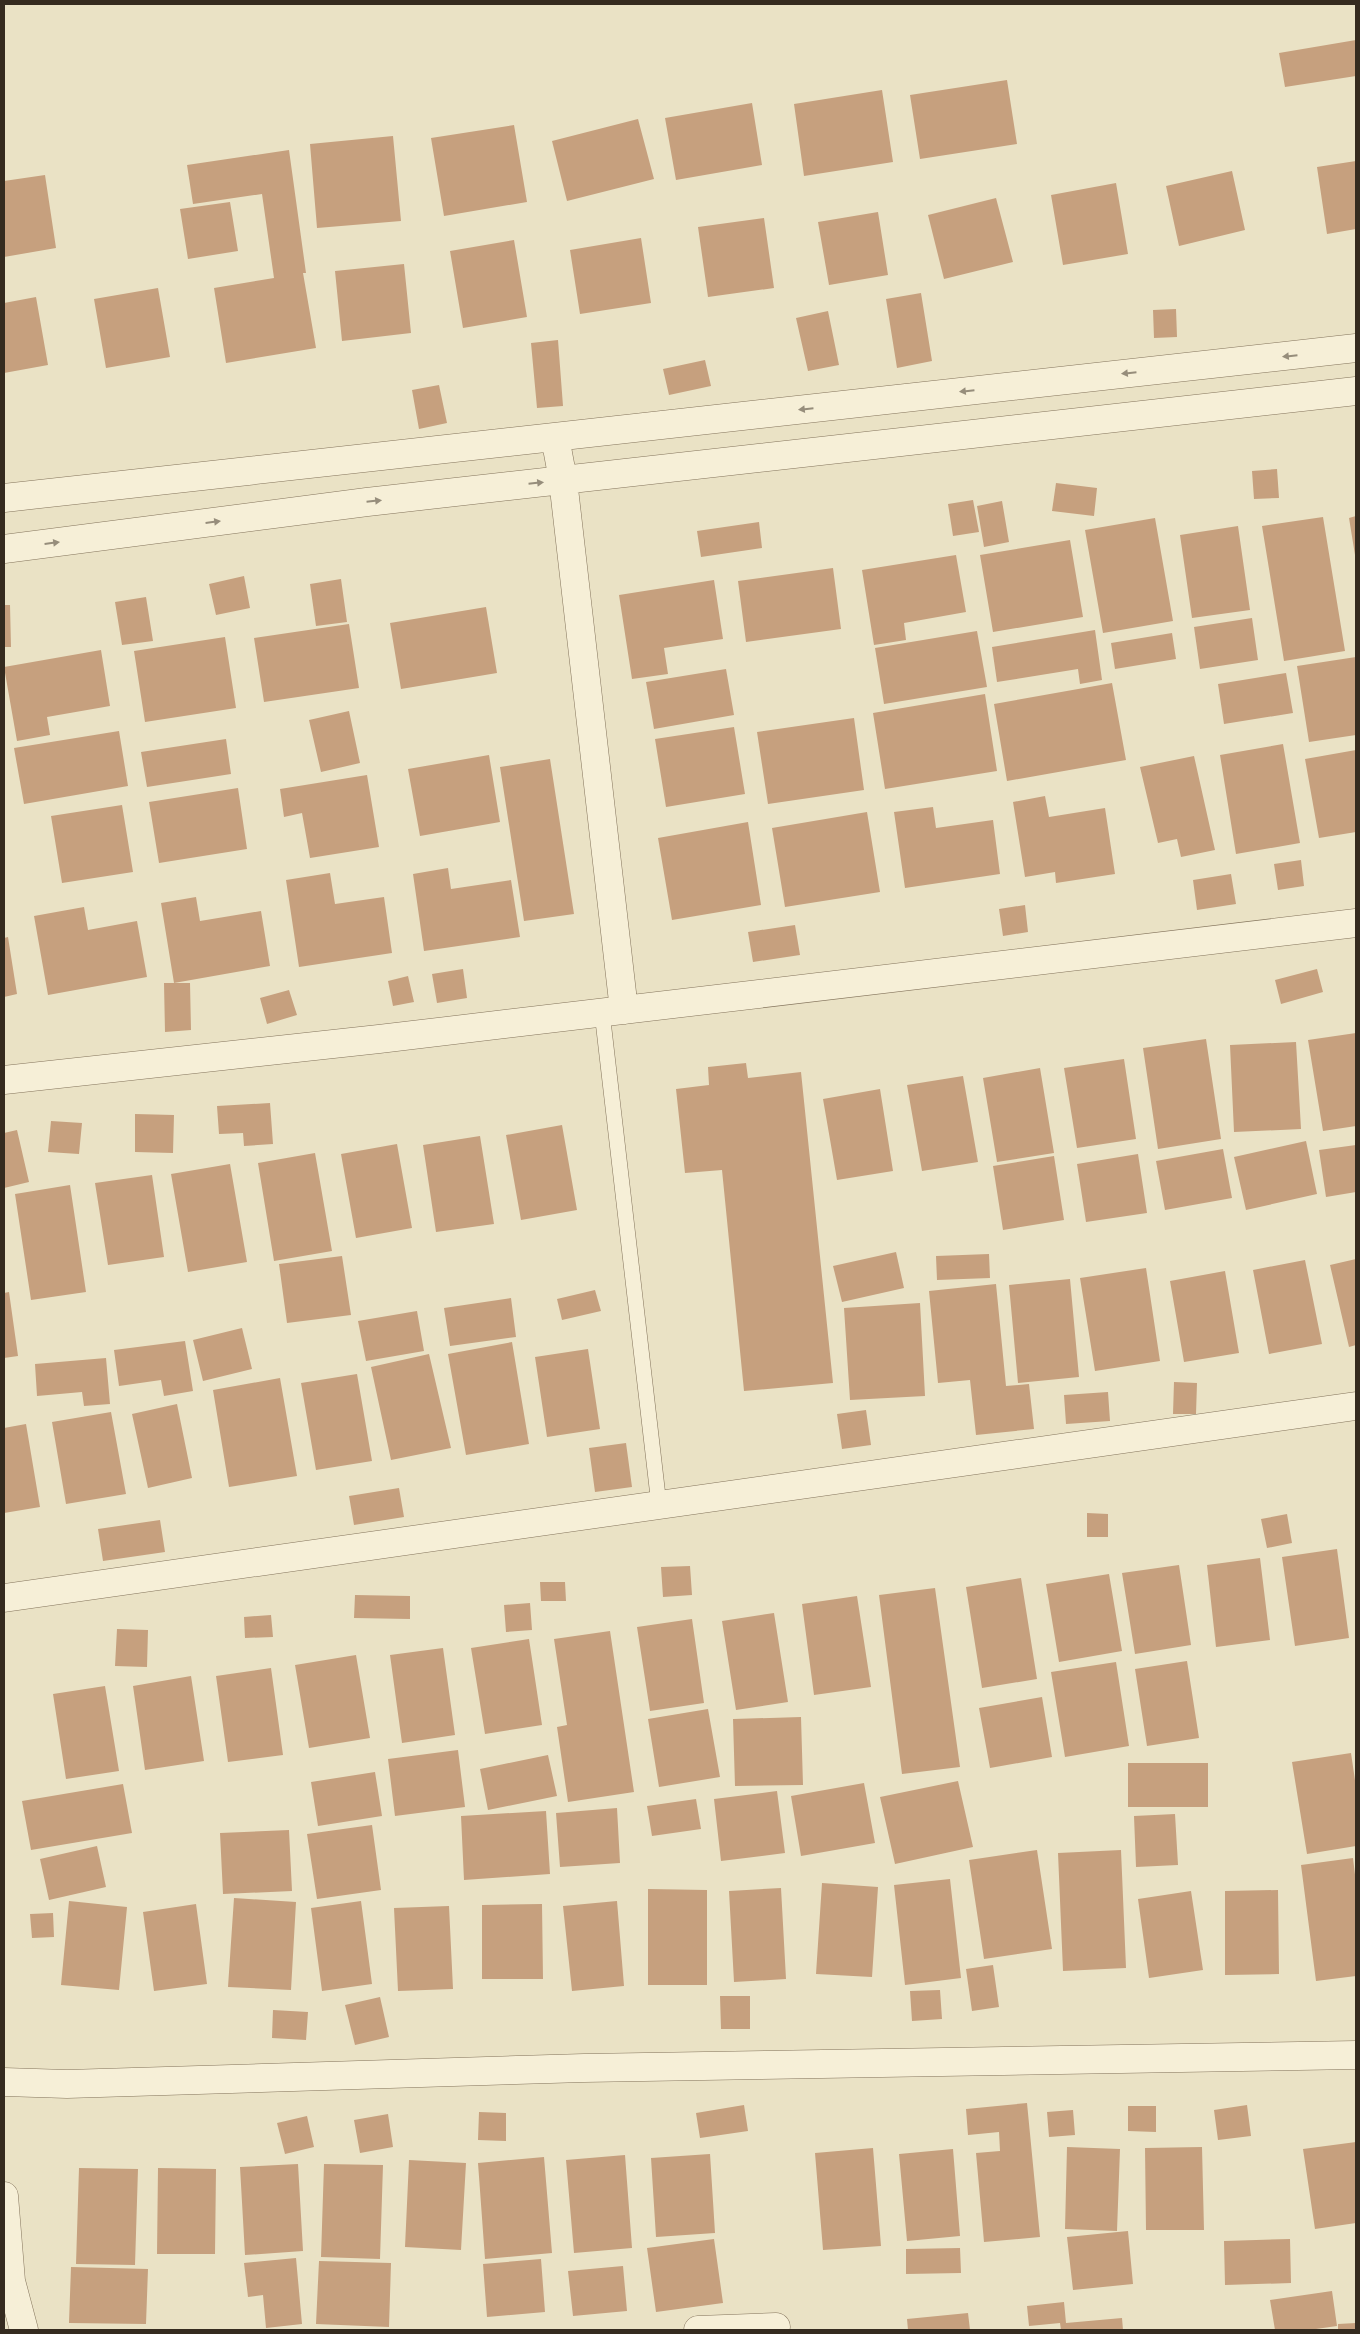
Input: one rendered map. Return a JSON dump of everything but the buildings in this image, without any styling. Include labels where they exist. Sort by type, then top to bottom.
[{"type":"street","points":[[4,498],[1356,348]]},
{"type":"street","points":[[1328,395],[1329,351]]},
{"type":"street","points":[[4,549],[368,502],[1356,391]]},
{"type":"street","points":[[555,436],[563,480],[613,1011]]},
{"type":"street","points":[[4,1080],[613,1011],[1356,923]]},
{"type":"street","points":[[4,1598],[1356,1406]]},
{"type":"street","points":[[4,2082],[67,2084],[584,2068],[1356,2055]]},
{"type":"street","points":[[4,2196],[11,2281],[24,2330]]},
{"type":"street","points":[[698,2330],[776,2327]]},
{"type":"lane","points":[[613,1011],[660,1505]]}]
